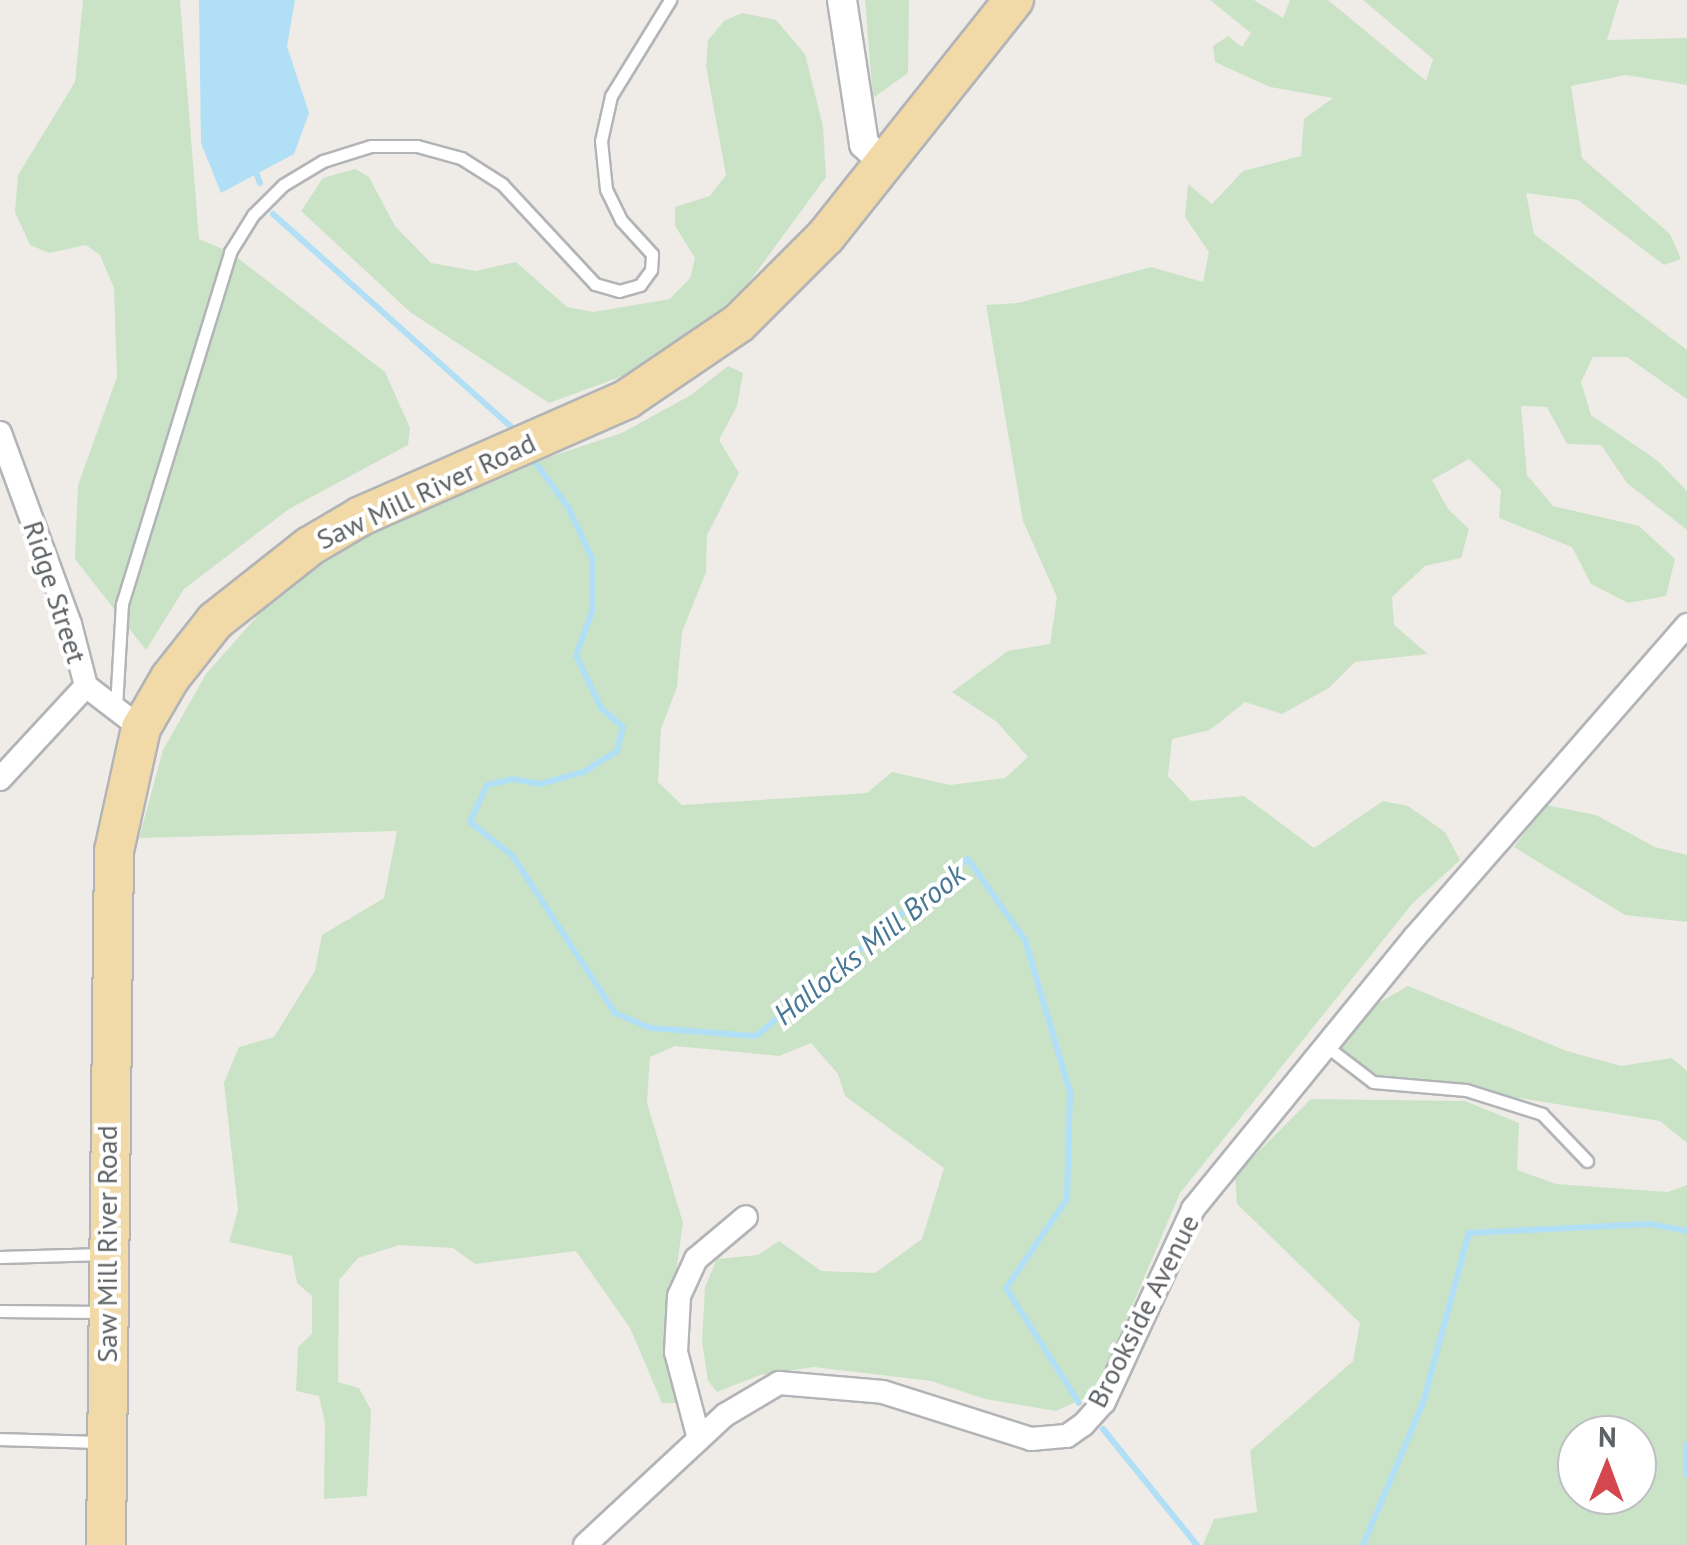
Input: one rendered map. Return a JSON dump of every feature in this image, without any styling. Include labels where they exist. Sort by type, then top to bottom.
[{"type":"highway","name":"Saw Mill River Road","points":[[106,1545],[114,851],[128,718],[215,621],[260,578],[362,516],[672,374],[739,323],[793,270],[884,164],[1014,0]]},
{"type":"street","points":[[842,0],[864,144],[884,164]]},
{"type":"street","name":"Ridge Street","points":[[0,433],[86,686],[128,718]]},
{"type":"street","name":"Brookside Avenue","points":[[585,1545],[752,1394],[810,1381],[883,1392],[1030,1439],[1067,1436],[1104,1402],[1192,1209],[1326,1046],[1687,625]]},
{"type":"street","points":[[0,779],[86,686]]},
{"type":"street","points":[[700,1440],[676,1352],[679,1296],[696,1259],[746,1216]]},
{"type":"lane","points":[[128,718],[122,604],[230,252],[257,211],[278,190],[323,161],[371,146],[417,146],[460,158],[502,184],[595,284],[619,291],[640,285],[652,270],[652,254],[621,220],[606,189],[601,141],[610,96],[670,0]]},
{"type":"lane","points":[[1326,1046],[1373,1082],[1466,1090],[1542,1114],[1587,1161]]},
{"type":"lane","points":[[0,1257],[108,1254]]},
{"type":"lane","points":[[0,1311],[107,1312]]},
{"type":"lane","points":[[0,1439],[106,1442]]},
{"type":"green space","points":[[83,0],[180,0],[199,239],[230,252],[385,372],[410,428],[408,445],[289,509],[184,589],[146,650],[75,559],[78,485],[117,377],[114,288],[100,255],[86,245],[49,253],[30,245],[15,212],[18,175],[75,82]]},
{"type":"green space","points":[[865,0],[909,0],[908,73],[873,98]]},
{"type":"green space","points":[[1210,0],[1254,0],[1283,18],[1290,0],[1328,0],[1426,81],[1433,59],[1363,0],[1619,0],[1607,40],[1687,38],[1687,85],[1626,75],[1571,86],[1582,158],[1670,234],[1681,259],[1664,265],[1578,200],[1526,193],[1534,234],[1687,350],[1687,399],[1627,357],[1593,357],[1581,382],[1591,415],[1658,461],[1687,491],[1687,530],[1627,483],[1601,445],[1567,444],[1547,407],[1521,406],[1527,475],[1553,506],[1639,526],[1675,559],[1666,596],[1628,603],[1591,584],[1572,547],[1499,518],[1501,490],[1469,459],[1432,480],[1448,509],[1469,529],[1461,558],[1425,566],[1392,597],[1394,625],[1428,654],[1355,662],[1329,688],[1282,714],[1245,702],[1210,730],[1172,739],[1168,776],[1191,801],[1244,796],[1314,848],[1383,801],[1408,806],[1445,832],[1460,860],[1412,904],[1180,1193],[1105,1370],[1087,1397],[1056,1411],[985,1399],[931,1381],[814,1367],[760,1375],[717,1392],[708,1381],[702,1341],[705,1287],[717,1259],[758,1255],[779,1241],[821,1271],[875,1273],[922,1239],[944,1168],[845,1096],[838,1074],[811,1043],[779,1056],[675,1046],[650,1057],[647,1103],[683,1223],[671,1307],[680,1403],[662,1403],[630,1328],[576,1251],[475,1264],[453,1248],[400,1245],[358,1258],[339,1280],[338,1382],[359,1388],[371,1410],[367,1496],[324,1499],[325,1423],[319,1396],[296,1391],[298,1347],[312,1334],[312,1296],[297,1283],[292,1256],[229,1242],[238,1210],[224,1083],[239,1047],[274,1037],[315,971],[322,935],[384,898],[397,831],[139,838],[163,750],[206,674],[274,597],[339,549],[549,457],[622,433],[691,395],[728,366],[743,373],[737,406],[719,440],[739,473],[707,535],[706,572],[682,632],[677,687],[661,729],[658,782],[682,805],[867,793],[892,772],[950,785],[1005,778],[1028,757],[997,722],[952,692],[1008,651],[1050,644],[1057,597],[1023,521],[986,305],[1018,303],[1151,267],[1203,282],[1209,252],[1185,217],[1188,184],[1212,204],[1243,171],[1301,156],[1304,119],[1333,98],[1270,87],[1215,62],[1213,46],[1228,36],[1242,47],[1251,33]]},
{"type":"green space","points":[[742,13],[776,20],[805,54],[823,126],[826,177],[731,307],[656,364],[549,403],[410,312],[301,211],[323,178],[355,169],[369,177],[395,226],[431,263],[476,271],[516,262],[567,307],[593,312],[670,299],[690,278],[695,258],[675,226],[675,207],[710,196],[726,175],[706,66],[708,40],[724,21]]},
{"type":"green space","points":[[1546,805],[1596,815],[1655,847],[1687,855],[1687,922],[1625,915],[1514,847]]},
{"type":"green space","points":[[1408,986],[1567,1051],[1621,1066],[1672,1058],[1687,1071],[1687,1143],[1660,1121],[1378,1075],[1336,1046],[1368,1009]]},
{"type":"green space","points":[[1311,1099],[1465,1101],[1519,1123],[1517,1170],[1556,1184],[1668,1192],[1687,1185],[1687,1545],[1203,1545],[1214,1519],[1257,1512],[1250,1451],[1353,1361],[1360,1323],[1237,1204],[1235,1175]]},
{"type":"water","points":[[199,0],[295,0],[287,46],[309,113],[294,154],[221,193],[201,143]]},
{"type":"waterway","name":"Hallocks Mill Brook","points":[[255,170],[260,183]]},
{"type":"waterway","name":"Hallocks Mill Brook","points":[[273,214],[511,427]]},
{"type":"waterway","name":"Hallocks Mill Brook","points":[[535,462],[568,507],[592,558],[592,612],[576,655],[601,708],[623,727],[617,751],[583,772],[540,784],[513,779],[487,785],[470,822],[512,855],[615,1013],[650,1028],[756,1036],[968,859],[1025,940],[1070,1092],[1067,1199],[1006,1288],[1079,1403]]},
{"type":"waterway","name":"Hallocks Mill Brook","points":[[1363,1545],[1423,1403],[1469,1233],[1649,1224],[1687,1231]]},
{"type":"waterway","name":"Hallocks Mill Brook","points":[[1103,1429],[1197,1545]]},
{"type":"waterway","points":[[1687,1444],[1687,1475]]}]
